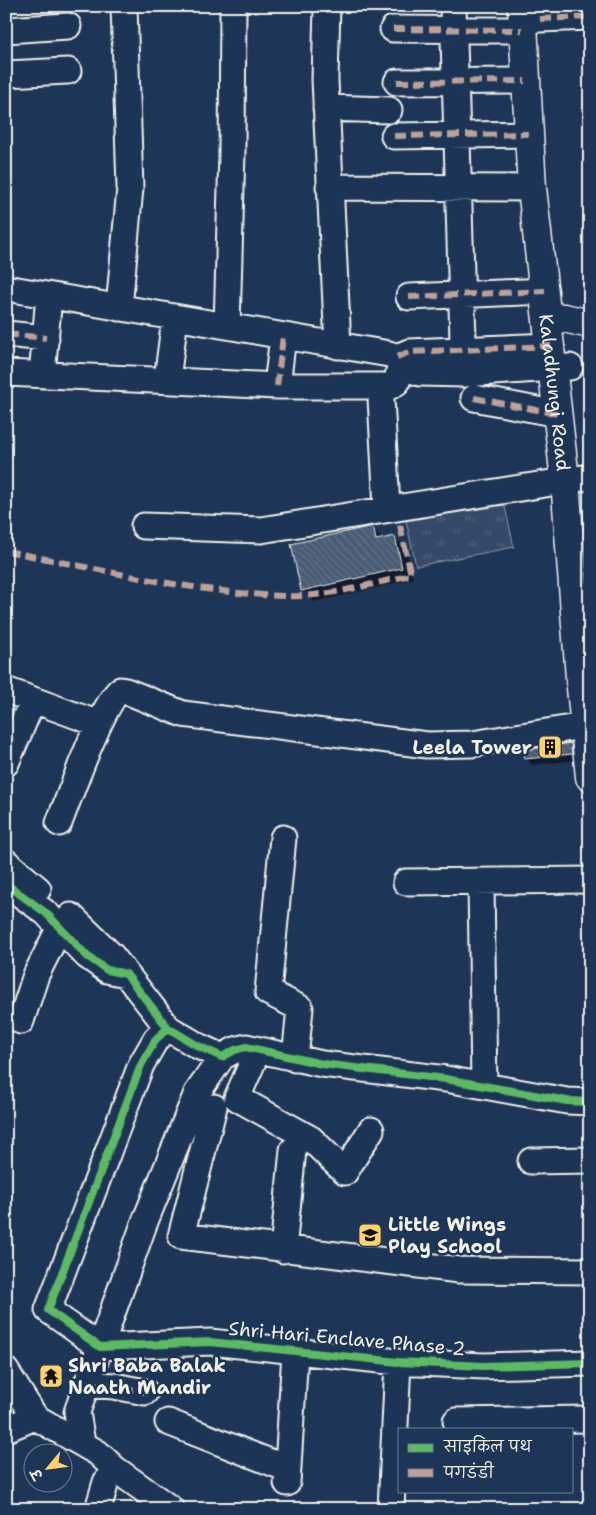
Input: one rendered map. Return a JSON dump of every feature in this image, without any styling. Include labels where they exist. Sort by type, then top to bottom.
[{"type":"main road","name":"Kaladhungi Road","points":[[531,15],[525,80],[532,188],[545,291],[567,320]]},
{"type":"main road","name":"Kaladhungi Road","points":[[531,15],[567,320],[558,360],[558,414],[573,479]]},
{"type":"main road","name":"Kaladhungi Road","points":[[558,360],[585,563],[585,678],[590,777]]},
{"type":"street","points":[[119,308],[130,188],[124,6]]},
{"type":"street","points":[[227,326],[232,152],[233,6]]},
{"type":"street","points":[[327,6],[326,108],[338,346]]},
{"type":"street","points":[[393,29],[453,18],[531,15],[590,17]]},
{"type":"street","points":[[453,18],[464,296],[464,362]]},
{"type":"street","points":[[6,30],[68,26]]},
{"type":"street","points":[[6,74],[68,71]]},
{"type":"street","points":[[397,82],[525,80]]},
{"type":"street","points":[[326,108],[389,110]]},
{"type":"street","points":[[394,136],[528,134]]},
{"type":"street","points":[[329,187],[532,188]]},
{"type":"street","points":[[6,288],[338,346],[398,361],[420,373],[464,362],[558,360]]},
{"type":"street","points":[[409,297],[545,291]]},
{"type":"street","points":[[42,375],[49,296]]},
{"type":"street","points":[[167,380],[175,318]]},
{"type":"street","points":[[6,334],[46,338]]},
{"type":"street","points":[[277,386],[283,336]]},
{"type":"street","points":[[6,373],[277,386],[391,386],[397,382],[398,361]]},
{"type":"street","points":[[382,398],[387,508]]},
{"type":"street","points":[[474,398],[558,414]]},
{"type":"street","points":[[144,526],[260,530],[573,479]]},
{"type":"street","points":[[6,690],[100,724]]},
{"type":"street","points":[[58,823],[100,724],[114,695],[120,690],[126,690],[183,714],[427,746],[472,744],[587,725]]},
{"type":"street","points":[[6,763],[33,700]]},
{"type":"street","points":[[283,838],[268,992],[300,1008],[295,1059]]},
{"type":"street","points":[[6,862],[85,928],[112,956],[168,1028],[198,1046],[222,1057]]},
{"type":"street","points":[[406,882],[481,883],[590,880]]},
{"type":"street","points":[[481,883],[484,1086]]},
{"type":"street","points":[[6,884],[60,927],[87,956],[107,970],[126,974]]},
{"type":"street","points":[[21,1021],[36,975],[60,927]]},
{"type":"street","points":[[100,1347],[48,1310],[141,1065],[156,1039],[168,1028]]},
{"type":"street","points":[[82,1443],[77,1412],[144,1224],[197,1093],[222,1057],[235,1050],[246,1048],[295,1059],[484,1086],[567,1101],[590,1102]]},
{"type":"street","points":[[258,1050],[237,1098],[311,1139],[345,1172],[371,1130]]},
{"type":"street","points":[[214,1107],[181,1236],[283,1250],[459,1270],[590,1271]]},
{"type":"street","points":[[283,1250],[293,1150]]},
{"type":"street","points":[[531,1161],[590,1160]]},
{"type":"street","name":"Shri Hari Enclave Phase 2","points":[[100,1347],[210,1342],[398,1362],[484,1366],[590,1363]]},
{"type":"street","points":[[168,1422],[288,1476],[295,1352]]},
{"type":"street","points":[[391,1509],[398,1362]]},
{"type":"street","points":[[6,1371],[35,1417],[52,1429],[82,1443],[171,1509]]},
{"type":"street","points":[[86,1384],[114,1386],[145,1392]]},
{"type":"street","points":[[6,1429],[35,1417]]},
{"type":"street","points":[[456,1421],[590,1420]]},
{"type":"street","points":[[98,1509],[106,1482],[116,1469]]},
{"type":"shaded area","points":[[581,406],[590,408],[590,480],[587,480]]},
{"type":"green space","points":[[503,498],[514,547],[416,566],[405,516]]},
{"type":"building","points":[[373,526],[376,540],[395,536],[402,568],[301,591],[291,544]]},
{"type":"building","points":[[571,743],[572,754],[525,759],[524,750]]},
{"type":"marked path","points":[[540,19],[590,17]]},
{"type":"marked path","points":[[393,29],[522,30]]},
{"type":"marked path","points":[[397,82],[525,81]]},
{"type":"marked path","points":[[394,136],[528,134]]},
{"type":"marked path","points":[[409,297],[545,291]]},
{"type":"marked path","points":[[6,334],[46,338]]},
{"type":"marked path","points":[[277,386],[283,336]]},
{"type":"marked path","points":[[397,357],[409,352],[551,346]]},
{"type":"marked path","points":[[474,398],[558,414]]},
{"type":"marked path","points":[[6,551],[109,572],[214,590],[284,596],[316,595],[348,590],[411,575],[400,525]]},
{"type":"marked path","points":[[86,1384],[114,1386],[145,1392]]},
{"type":"cycle path","points":[[6,884],[46,913],[87,956],[107,970],[126,974],[168,1028],[198,1046],[222,1057],[246,1047],[322,1064],[446,1079],[567,1101],[590,1102]]},
{"type":"cycle path","points":[[168,1028],[156,1039],[141,1065],[48,1310],[100,1347],[210,1342],[398,1362],[484,1366],[590,1363]]},
{"type":"place","name":"Leela Tower","points":[[550,747]]},
{"type":"place","name":"Little Wings Play School","points":[[370,1235]]},
{"type":"place","name":"Shri Baba Balak Naath Mandir","points":[[51,1376]]}]
